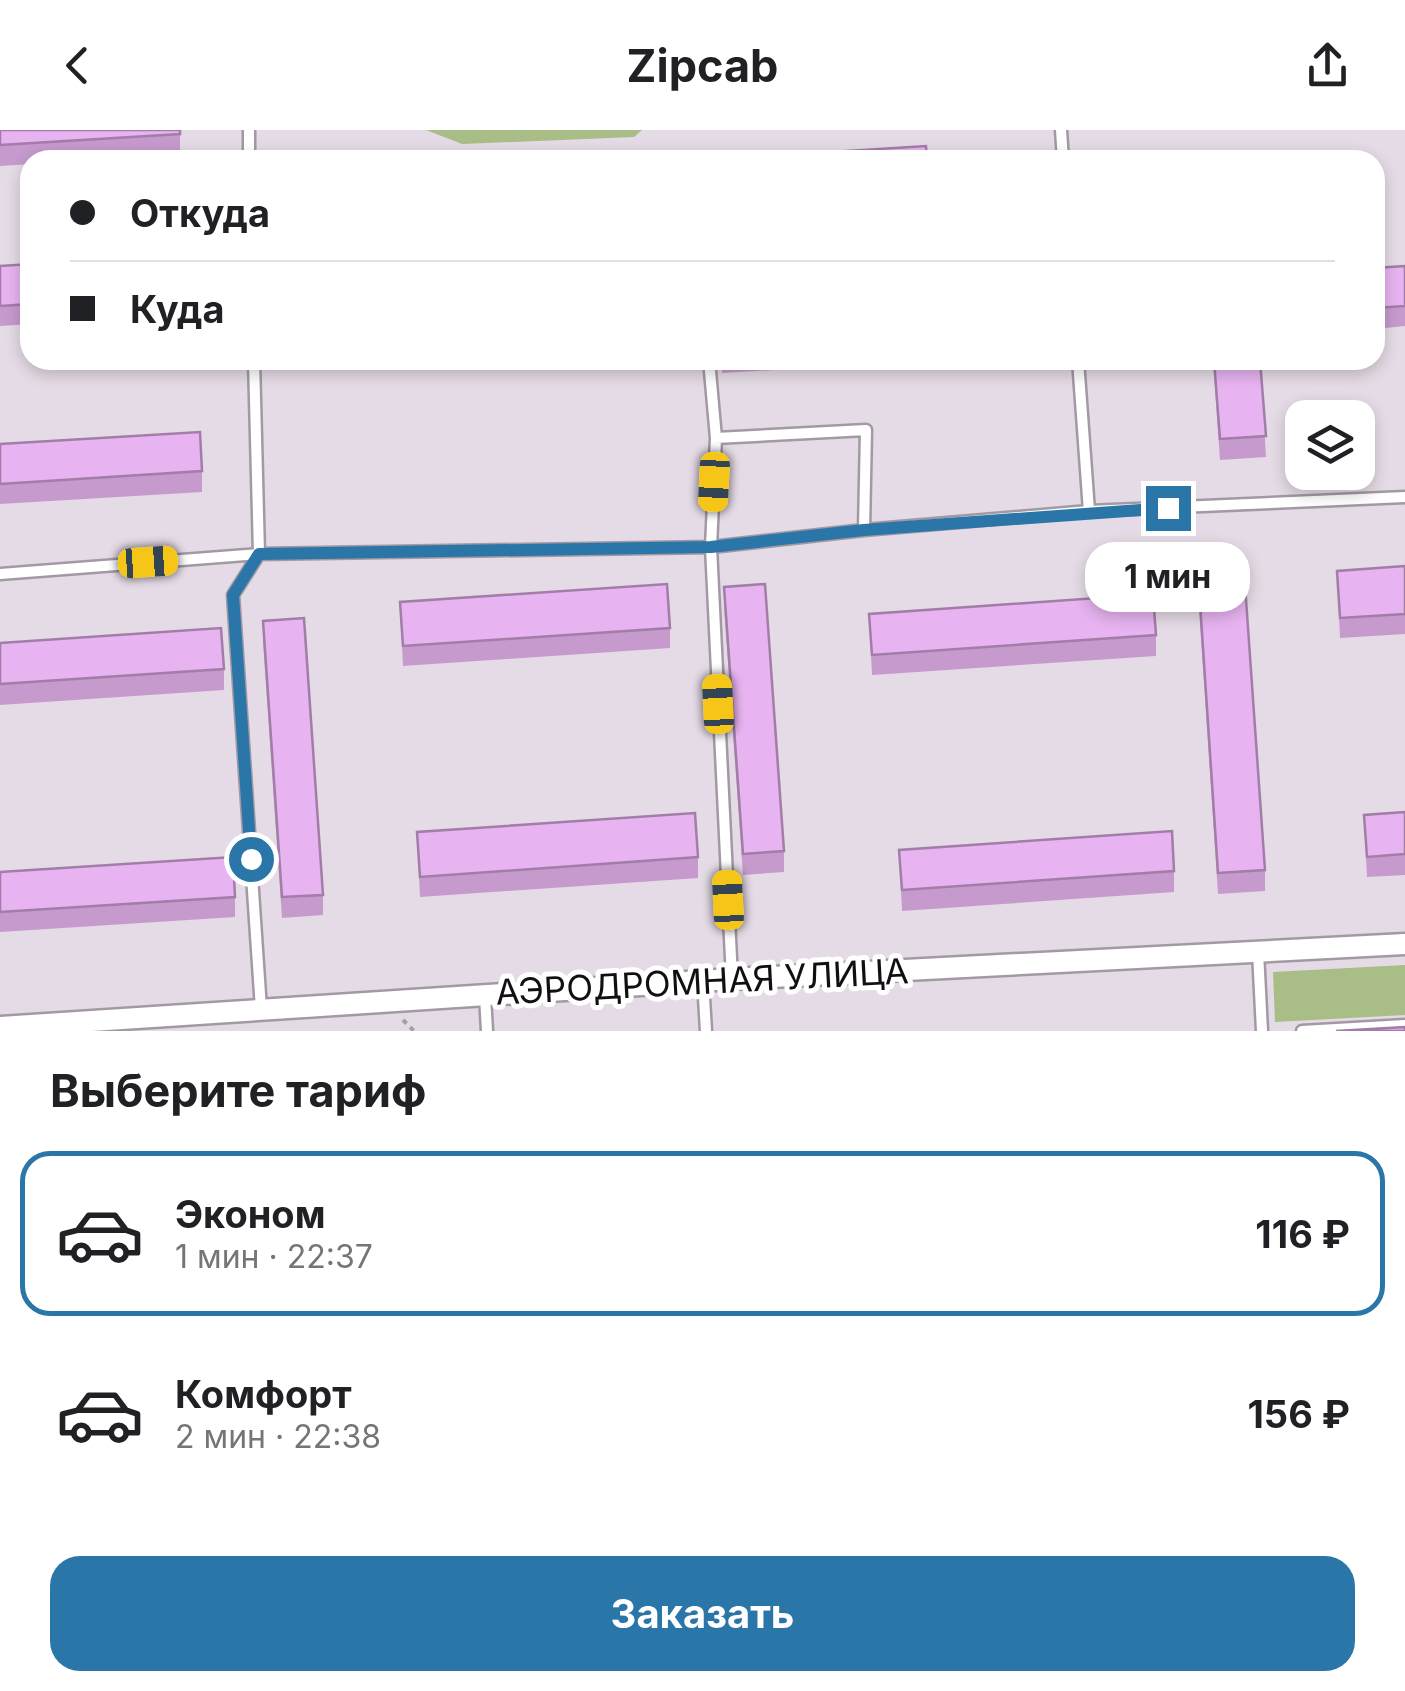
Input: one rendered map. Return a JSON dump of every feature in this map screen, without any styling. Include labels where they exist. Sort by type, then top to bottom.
[{"type":"street","name":"АЭРОДРОМНАЯ УЛИЦА","points":[[0,1027],[249,1017],[485,995],[732,979],[1405,944]]},
{"type":"lane","points":[[249,1017],[233,595],[259,554],[254,370]]},
{"type":"lane","points":[[710,370],[716,438],[711,547],[732,979]]},
{"type":"lane","points":[[1079,370],[1089,511]]},
{"type":"lane","points":[[716,438],[866,430],[864,530]]},
{"type":"lane","points":[[0,574],[259,554],[711,547],[1089,511],[1405,497]]},
{"type":"lane","points":[[1258,952],[1262,1031]]},
{"type":"lane","points":[[704,981],[706,1031]]},
{"type":"lane","points":[[485,995],[486,1031]]},
{"type":"lane","points":[[1302,1031],[1405,1026]]},
{"type":"green space","points":[[426,130],[642,130],[634,137],[462,144]]},
{"type":"green space","points":[[1405,965],[1405,1015],[1275,1022],[1273,972]]},
{"type":"building","points":[[0,130],[180,130],[180,134],[0,145]]},
{"type":"building","points":[[926,146],[926,150],[862,150]]},
{"type":"building","points":[[20,265],[20,305],[0,306],[0,266]]},
{"type":"building","points":[[1405,266],[1405,306],[1385,307],[1385,267]]},
{"type":"building","points":[[1215,370],[1261,370],[1266,436],[1220,439]]},
{"type":"building","points":[[200,432],[202,471],[0,484],[0,444]]},
{"type":"building","points":[[1405,566],[1405,614],[1340,618],[1337,571]]},
{"type":"building","points":[[667,584],[670,628],[403,646],[400,602]]},
{"type":"building","points":[[765,584],[784,851],[743,854],[724,587]]},
{"type":"building","points":[[1245,585],[1265,870],[1218,873],[1199,588]]},
{"type":"building","points":[[1153,594],[1156,635],[872,655],[869,614]]},
{"type":"building","points":[[304,618],[323,895],[282,897],[263,621]]},
{"type":"building","points":[[221,628],[224,669],[0,684],[0,643]]},
{"type":"building","points":[[1405,812],[1405,854],[1367,857],[1364,815]]},
{"type":"building","points":[[695,813],[698,857],[420,877],[417,832]]},
{"type":"building","points":[[1172,831],[1174,871],[902,890],[899,850]]},
{"type":"building","points":[[233,857],[235,897],[0,912],[0,872]]},
{"type":"building","points":[[1405,1027],[1405,1031],[1336,1031]]},
{"type":"route","points":[[251,859],[233,595],[259,554],[711,547],[864,530],[1168,508]]}]
